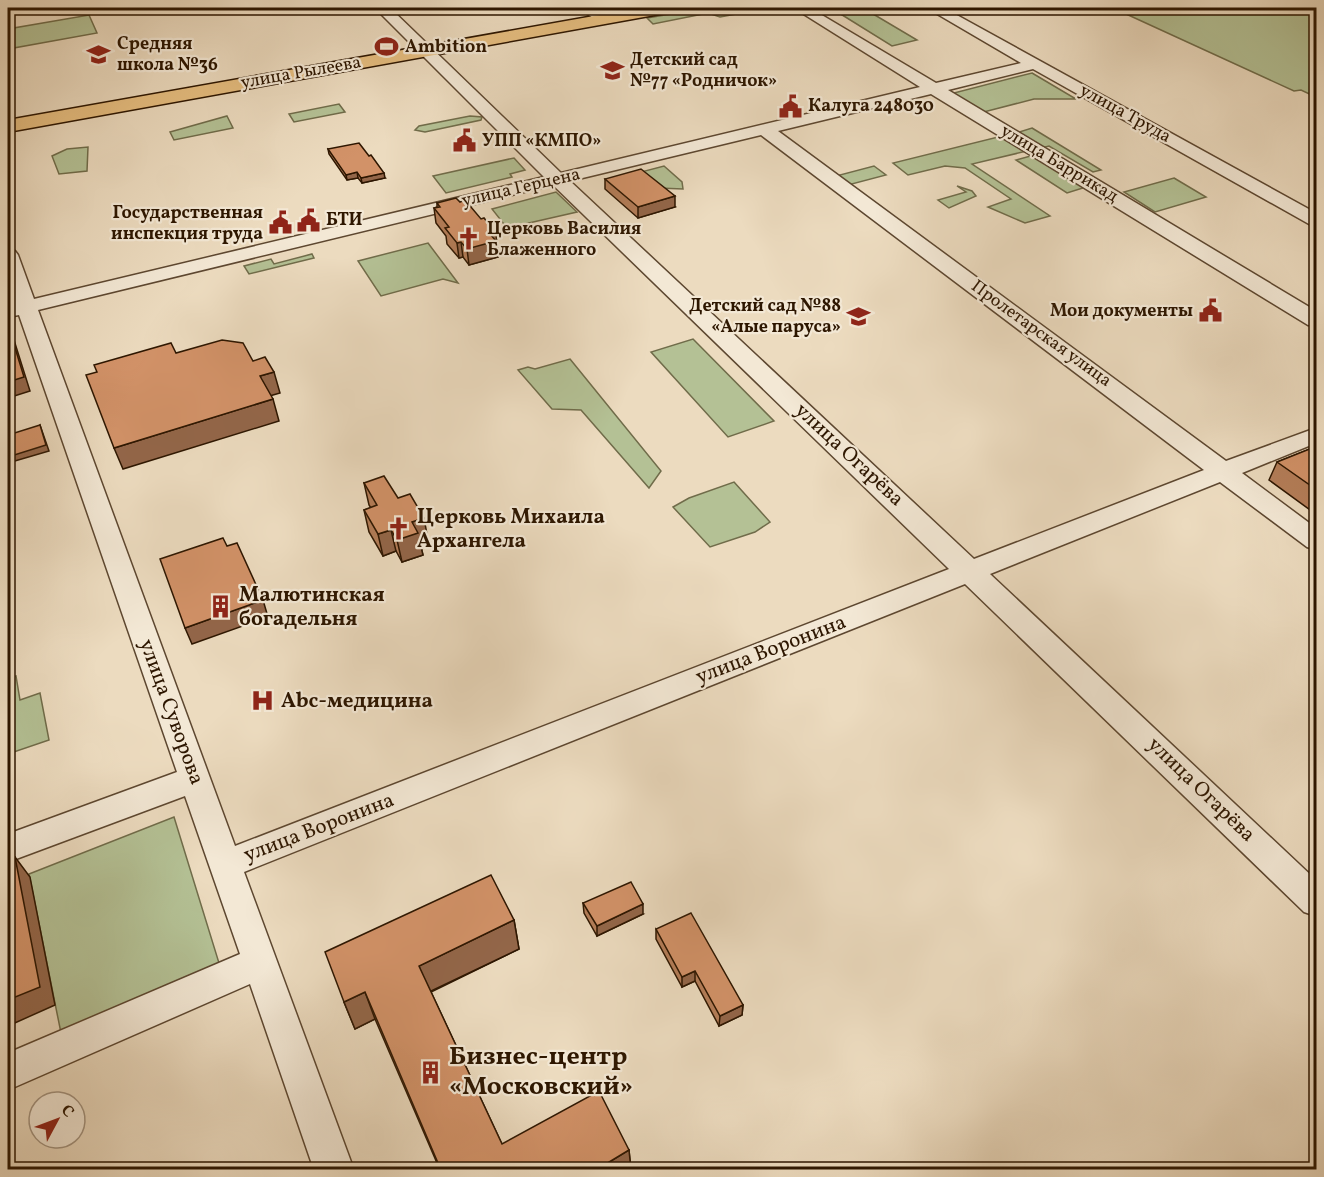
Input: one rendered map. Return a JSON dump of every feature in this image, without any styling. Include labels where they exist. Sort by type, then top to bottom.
[{"type":"main road","name":"улица Рылеева","points":[[8,126],[666,8]]},
{"type":"street","name":"улица Огарёва","points":[[382,8],[558,179],[1317,901]]},
{"type":"street","points":[[585,8],[601,19]]},
{"type":"street","name":"улица Баррикад","points":[[801,8],[1317,320]]},
{"type":"street","name":"улица Труда","points":[[934,8],[1317,220]]},
{"type":"street","name":"улица Герцена","points":[[17,309],[1035,64]]},
{"type":"street","name":"Пролетарская улица","points":[[764,129],[1225,471],[1244,489],[1317,541]]},
{"type":"street","name":"улица Суворова","points":[[8,255],[17,309],[195,779],[334,1170]]},
{"type":"street","name":"улица Воронина","points":[[225,864],[1317,435]]},
{"type":"street","points":[[8,848],[195,779]]},
{"type":"street","points":[[8,1072],[261,963]]},
{"type":"green space","points":[[707,8],[769,8],[720,17],[708,13],[653,24],[647,18]]},
{"type":"green space","points":[[863,8],[917,40],[892,46],[839,13]]},
{"type":"green space","points":[[1113,8],[1316,8],[1316,97],[1301,90],[1294,91]]},
{"type":"green space","points":[[89,15],[97,33],[8,49],[8,29]]},
{"type":"green space","points":[[1032,73],[1076,99],[1034,99],[980,113],[950,94]]},
{"type":"green space","points":[[339,104],[345,112],[294,122],[289,114]]},
{"type":"green space","points":[[227,116],[233,128],[174,140],[170,132]]},
{"type":"green space","points":[[470,116],[482,117],[481,120],[425,132],[415,130],[419,126]]},
{"type":"green space","points":[[1032,128],[1101,170],[1093,172],[1049,146],[1041,148],[1016,133]]},
{"type":"green space","points":[[1002,136],[1027,151],[972,164],[1050,216],[1025,223],[988,207],[1011,199],[965,168],[945,166],[908,175],[893,163]]},
{"type":"green space","points":[[88,147],[87,171],[59,174],[52,156],[67,149]]},
{"type":"green space","points":[[1034,155],[1086,187],[1067,193],[1016,160]]},
{"type":"green space","points":[[514,158],[525,170],[510,174],[512,177],[446,193],[433,176]]},
{"type":"green space","points":[[664,166],[682,182],[683,189],[659,188],[641,172]]},
{"type":"green space","points":[[874,166],[886,175],[848,185],[836,176]]},
{"type":"green space","points":[[1174,178],[1206,197],[1155,212],[1124,192]]},
{"type":"green space","points":[[957,186],[972,191],[976,196],[949,208],[938,200],[966,192]]},
{"type":"green space","points":[[556,192],[577,212],[507,228],[492,209]]},
{"type":"green space","points":[[428,243],[458,283],[443,279],[381,296],[358,261]]},
{"type":"green space","points":[[312,254],[314,258],[249,274],[244,266],[271,259],[274,264]]},
{"type":"green space","points":[[693,339],[774,421],[728,437],[651,352]]},
{"type":"green space","points":[[570,359],[661,471],[649,488],[581,410],[552,409],[518,370],[528,367],[535,369]]},
{"type":"green space","points":[[734,482],[770,522],[755,532],[710,547],[673,507],[689,498]]},
{"type":"green space","points":[[16,676],[20,700],[40,693],[49,740],[8,754],[8,678]]},
{"type":"green space","points":[[174,817],[219,963],[61,1033],[29,874]]},
{"type":"building","points":[[359,143],[384,173],[361,178],[357,172],[346,175],[328,149]]},
{"type":"building","points":[[641,169],[675,196],[638,207],[605,179]]},
{"type":"building","points":[[456,198],[460,202],[465,200],[481,219],[484,218],[496,233],[490,234],[496,241],[467,249],[461,242],[457,243],[445,228],[449,227],[434,208],[440,207],[437,203]]},
{"type":"building","points":[[8,325],[24,377],[8,382]]},
{"type":"building","points":[[222,340],[243,343],[253,361],[265,357],[274,372],[260,376],[273,399],[114,448],[86,375],[97,372],[94,365],[171,343],[176,353]]},
{"type":"building","points":[[40,425],[46,445],[8,457],[8,435]]},
{"type":"building","points":[[1317,446],[1317,490],[1277,462]]},
{"type":"building","points":[[384,476],[398,498],[410,494],[424,518],[412,522],[418,533],[397,540],[391,530],[378,534],[364,510],[377,505],[364,483]]},
{"type":"building","name":"Малютинская богадельня","points":[[223,538],[227,546],[237,543],[263,600],[185,628],[160,559]]},
{"type":"building","points":[[15,857],[40,987],[8,1000],[8,860]]},
{"type":"building","name":"Бизнес-центр «Московский»","points":[[491,875],[514,920],[419,966],[502,1144],[599,1091],[629,1150],[596,1170],[441,1170],[365,992],[344,1002],[325,952]]},
{"type":"building","points":[[631,882],[643,904],[597,926],[583,903]]},
{"type":"building","points":[[691,913],[743,1005],[720,1016],[695,971],[682,977],[656,929]]},
{"type":"place","name":"Ambition","points":[[387,47]]},
{"type":"place","name":"Средняя школа №36","points":[[99,54]]},
{"type":"place","name":"Детский сад №77 «Родничок»","points":[[612,70]]},
{"type":"place","name":"Калуга 248030","points":[[790,106]]},
{"type":"place","name":"УПП «КМПО»","points":[[464,141]]},
{"type":"place","name":"БТИ","points":[[308,220]]},
{"type":"place","name":"Государственная инспекция труда","points":[[281,223]]},
{"type":"place","name":"Церковь Василия Блаженного","points":[[469,239]]},
{"type":"place","name":"Мои документы","points":[[1211,311]]},
{"type":"place","name":"Детский сад №88 «Алые паруса»","points":[[859,316]]},
{"type":"place","name":"Церковь Михаила Архангела","points":[[399,529]]},
{"type":"place","name":"Малютинская богадельня","points":[[221,607]]},
{"type":"place","name":"Abc-медицина","points":[[263,701]]},
{"type":"place","name":"Бизнес-центр «Московский»","points":[[431,1072]]}]
